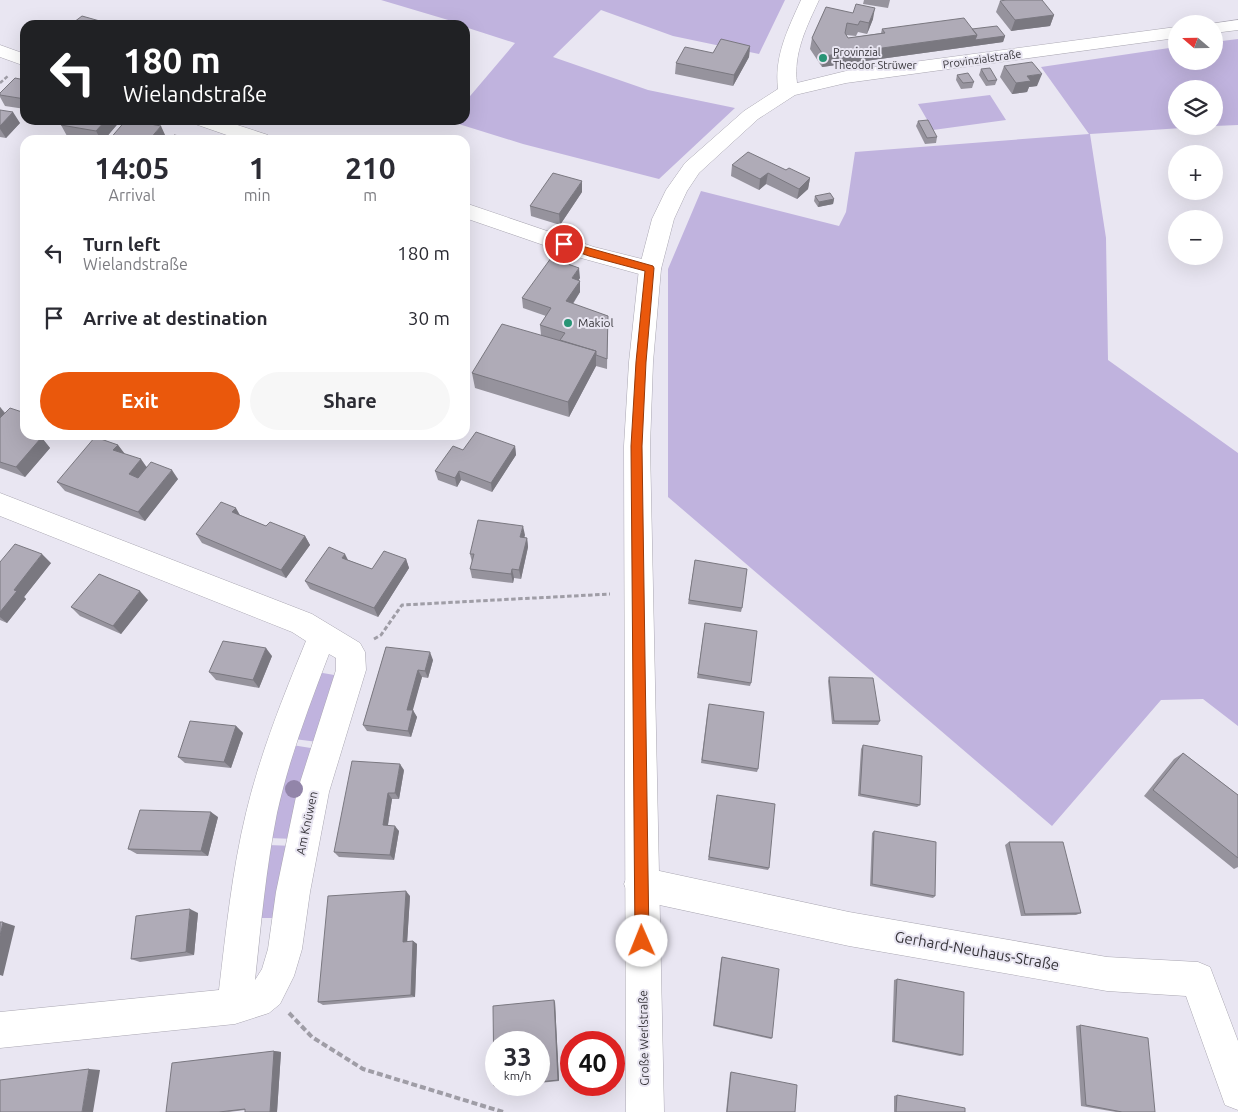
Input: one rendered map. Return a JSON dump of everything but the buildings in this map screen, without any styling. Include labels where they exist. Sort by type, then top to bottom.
[{"type":"street","points":[[788,91],[785,74],[786,55],[810,0]]},
{"type":"street","points":[[1223,27],[1238,25]]},
{"type":"street","name":"Provinzialstraße","points":[[788,91],[846,77],[1168,34]]},
{"type":"street","points":[[0,51],[20,58]]},
{"type":"street","name":"Große Werlstraße","points":[[645,1112],[636,446],[641,362],[650,268],[663,219],[677,190],[692,168],[751,115],[788,91]]},
{"type":"street","points":[[216,125],[246,135]]},
{"type":"street","points":[[470,212],[589,253],[650,268]]},
{"type":"street","points":[[0,504],[302,623],[322,636],[336,641],[350,652]]},
{"type":"street","points":[[235,1006],[257,840],[268,789],[282,740],[322,636]]},
{"type":"street","name":"Am Knüwen","points":[[268,992],[277,976],[285,949],[293,892],[308,818],[324,755],[351,670],[350,652]]},
{"type":"street","name":"Gerhard-Neuhaus-Straße","points":[[641,884],[849,929],[1107,974],[1198,979],[1238,1092]]},
{"type":"street","points":[[0,1030],[235,1006],[257,1001],[268,992]]},
{"type":"path","points":[[350,652],[381,635],[402,605],[638,592]]},
{"type":"path","points":[[268,992],[312,1037],[363,1070],[503,1112]]},
{"type":"shaded area","points":[[381,0],[785,0],[759,54],[673,36],[601,10],[553,57],[648,90],[735,108],[659,179],[523,144],[462,125],[470,125],[470,96],[515,43],[470,29],[470,20],[448,20]]},
{"type":"shaded area","points":[[1238,39],[1238,125],[1223,126],[1223,80],[1168,80],[1168,129],[1090,134],[1106,238],[1108,360],[1238,453],[1238,726],[1203,699],[1161,700],[1052,826],[668,497],[668,269],[701,191],[839,226],[846,212],[855,152],[1089,134],[1041,67],[1168,48],[1168,70],[1223,70],[1223,41]]},
{"type":"shaded area","points":[[990,95],[1006,120],[933,130],[918,104]]},
{"type":"shaded area","points":[[317,672],[340,676],[318,742],[294,739]]},
{"type":"shaded area","points":[[292,745],[317,749],[295,839],[269,838]]},
{"type":"shaded area","points":[[268,845],[294,846],[280,918],[257,918]]},
{"type":"place","name":"Provinzial Theodor Strüwer","points":[[823,58]]},
{"type":"place","name":"Makiol","points":[[568,323]]},
{"type":"route","points":[[564,244],[589,253],[650,268],[641,362],[636,446],[642,941]]}]
